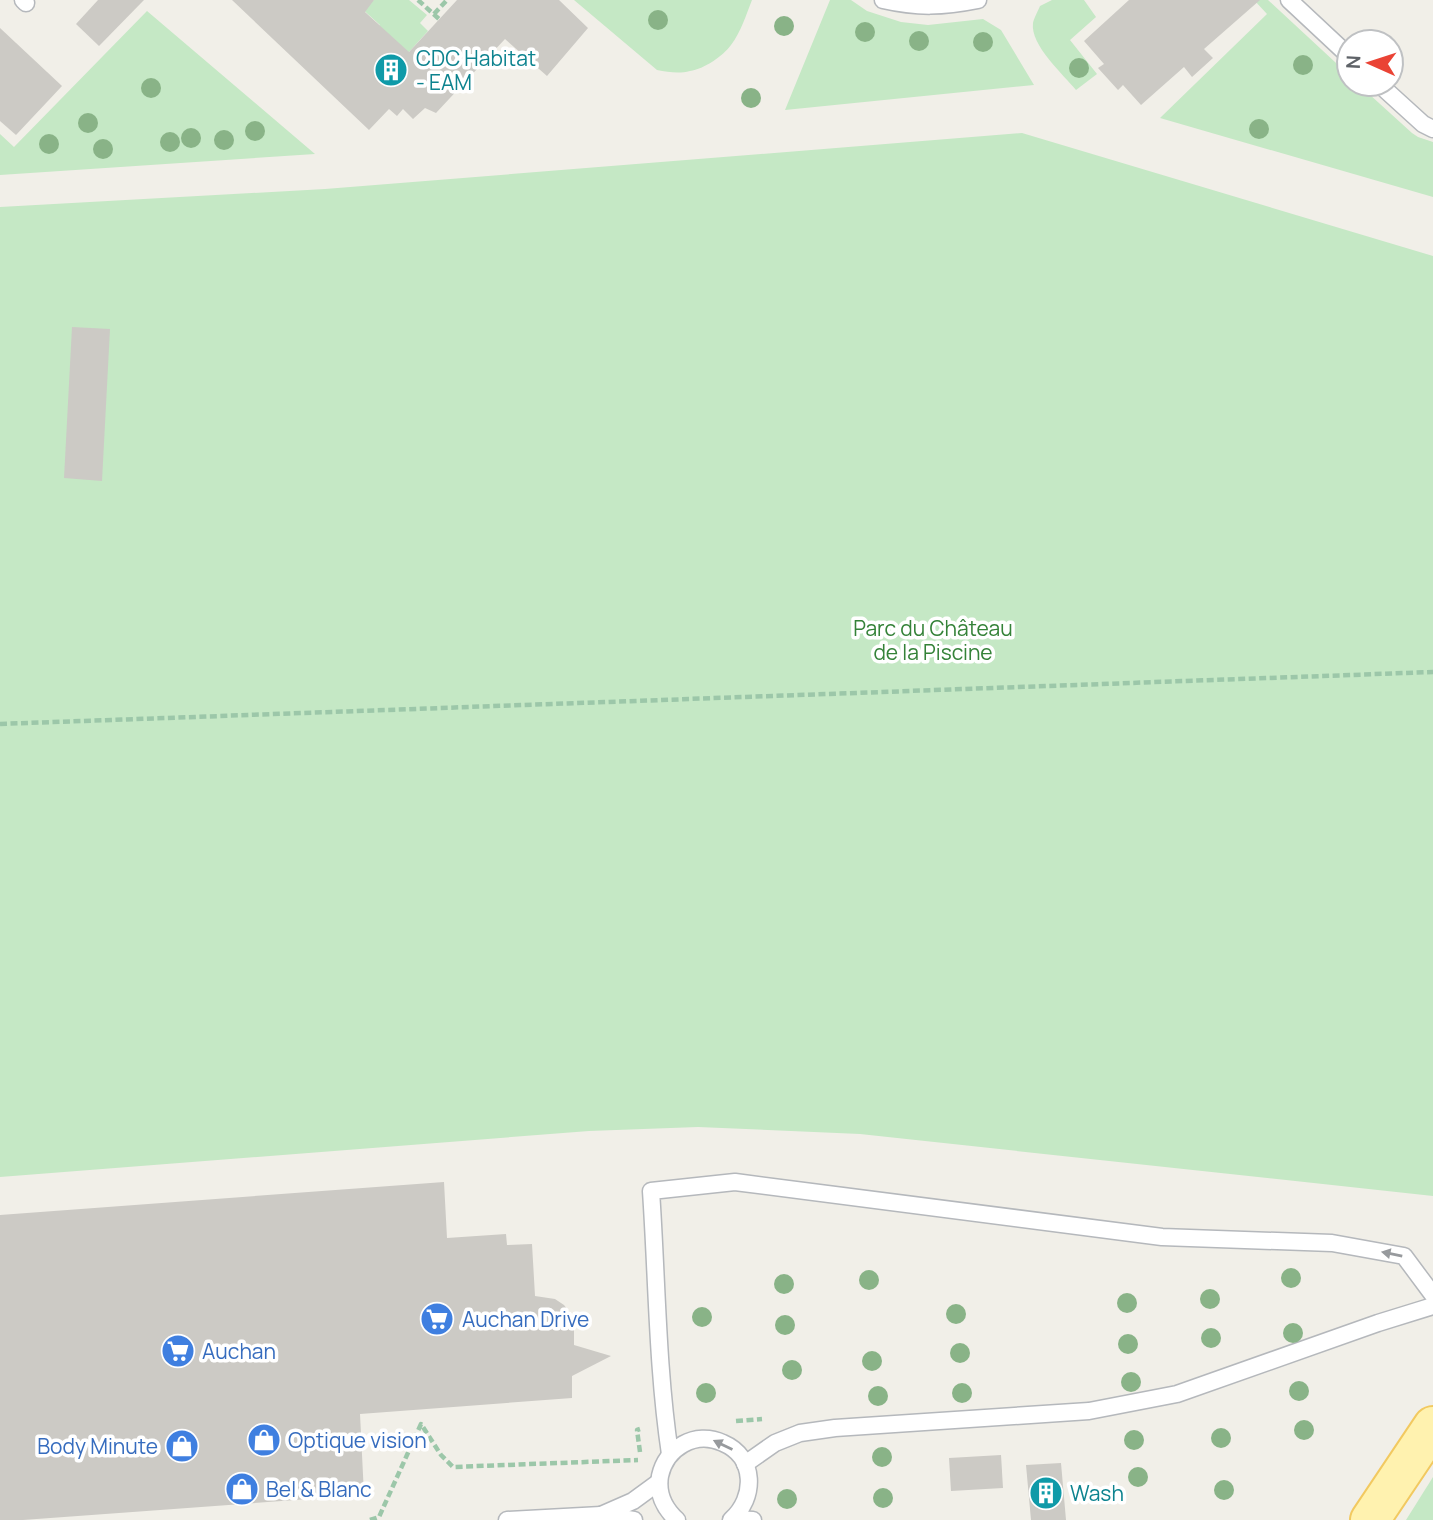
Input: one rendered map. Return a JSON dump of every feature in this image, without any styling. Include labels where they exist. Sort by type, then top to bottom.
[{"type":"main road","points":[[1370,1520],[1433,1426]]},
{"type":"lane","points":[[883,0],[928,7],[978,0]]},
{"type":"lane","points":[[1289,0],[1335,43]]},
{"type":"lane","points":[[1394,98],[1423,124],[1433,129]]},
{"type":"lane","points":[[670,1454],[655,1286],[651,1191],[735,1182],[1162,1237],[1332,1243],[1404,1256],[1433,1295]]},
{"type":"lane","points":[[745,1464],[775,1443],[800,1433],[835,1428],[1089,1411],[1177,1394],[1433,1306]]},
{"type":"lane","points":[[677,1520],[661,1498],[659,1482],[662,1467],[670,1454],[682,1444],[710,1439],[724,1443],[736,1452],[745,1464],[749,1478],[749,1493],[743,1507],[732,1519]]},
{"type":"lane","points":[[601,1515],[633,1501],[659,1482]]},
{"type":"lane","points":[[507,1520],[601,1515],[634,1520]]},
{"type":"lane","points":[[732,1519],[753,1520]]},
{"type":"path","points":[[418,0],[439,19]]},
{"type":"path","points":[[434,14],[447,0]]},
{"type":"path","points":[[0,724],[1433,672]]},
{"type":"path","points":[[728,1422],[766,1418]]},
{"type":"path","points":[[370,1520],[379,1517],[421,1424],[453,1467],[642,1460],[637,1430],[666,1428]]},
{"type":"green space","points":[[374,0],[409,0],[427,15],[420,23],[428,31],[398,64],[367,39],[380,25],[360,7]]},
{"type":"green space","points":[[574,0],[752,0],[738,35],[723,53],[701,68],[678,73],[657,70]]},
{"type":"green space","points":[[830,0],[851,0],[867,11],[901,22],[928,25],[983,19],[1001,30],[1034,85],[785,110]]},
{"type":"green space","points":[[1052,0],[1084,0],[1096,17],[1070,40],[1097,74],[1076,90],[1042,50],[1033,32],[1033,23],[1040,6]]},
{"type":"green space","points":[[1254,0],[1268,0],[1335,62],[1335,98],[1373,98],[1412,133],[1433,142],[1433,197],[1160,118],[1267,14]]},
{"type":"green space","points":[[147,11],[315,154],[0,175],[0,134],[14,147]]},
{"type":"green space","name":"Parc du Château de la Piscine","points":[[1022,133],[1433,256],[1433,1196],[860,1134],[698,1127],[589,1131],[0,1177],[0,207],[325,189]]},
{"type":"green space","points":[[1433,1477],[1433,1520],[1406,1520]]},
{"type":"building","points":[[98,0],[144,0],[99,46],[76,24]]},
{"type":"building","name":"CDC Habitat - EAM","points":[[232,0],[374,0],[365,12],[409,52],[457,0],[559,0],[588,28],[547,76],[505,39],[436,113],[425,108],[413,119],[403,109],[397,116],[389,109],[369,130]]},
{"type":"building","points":[[1129,0],[1260,0],[1204,49],[1213,58],[1192,77],[1184,67],[1141,105],[1123,85],[1118,90],[1098,68],[1104,64],[1084,41]]},
{"type":"building","points":[[0,28],[62,86],[16,135],[0,121]]},
{"type":"building","points":[[72,327],[110,329],[102,481],[64,478]]},
{"type":"building","name":"Auchan","points":[[444,1182],[447,1238],[506,1234],[507,1245],[532,1244],[535,1296],[555,1299],[564,1305],[574,1323],[574,1345],[611,1356],[572,1376],[572,1398],[360,1414],[364,1495],[0,1520],[0,1215]]},
{"type":"building","points":[[1001,1455],[1003,1488],[951,1491],[949,1458]]},
{"type":"building","name":"Wash","points":[[1061,1463],[1066,1520],[1031,1520],[1026,1465]]},
{"type":"place","name":"CDC Habitat - EAM","points":[[391,70]]},
{"type":"place","name":"Auchan Drive","points":[[437,1319]]},
{"type":"place","name":"Auchan","points":[[178,1351]]},
{"type":"place","name":"Optique vision","points":[[264,1440]]},
{"type":"place","name":"Body Minute","points":[[182,1446]]},
{"type":"place","name":"Bel & Blanc","points":[[242,1489]]},
{"type":"place","name":"Wash","points":[[1046,1493]]}]
